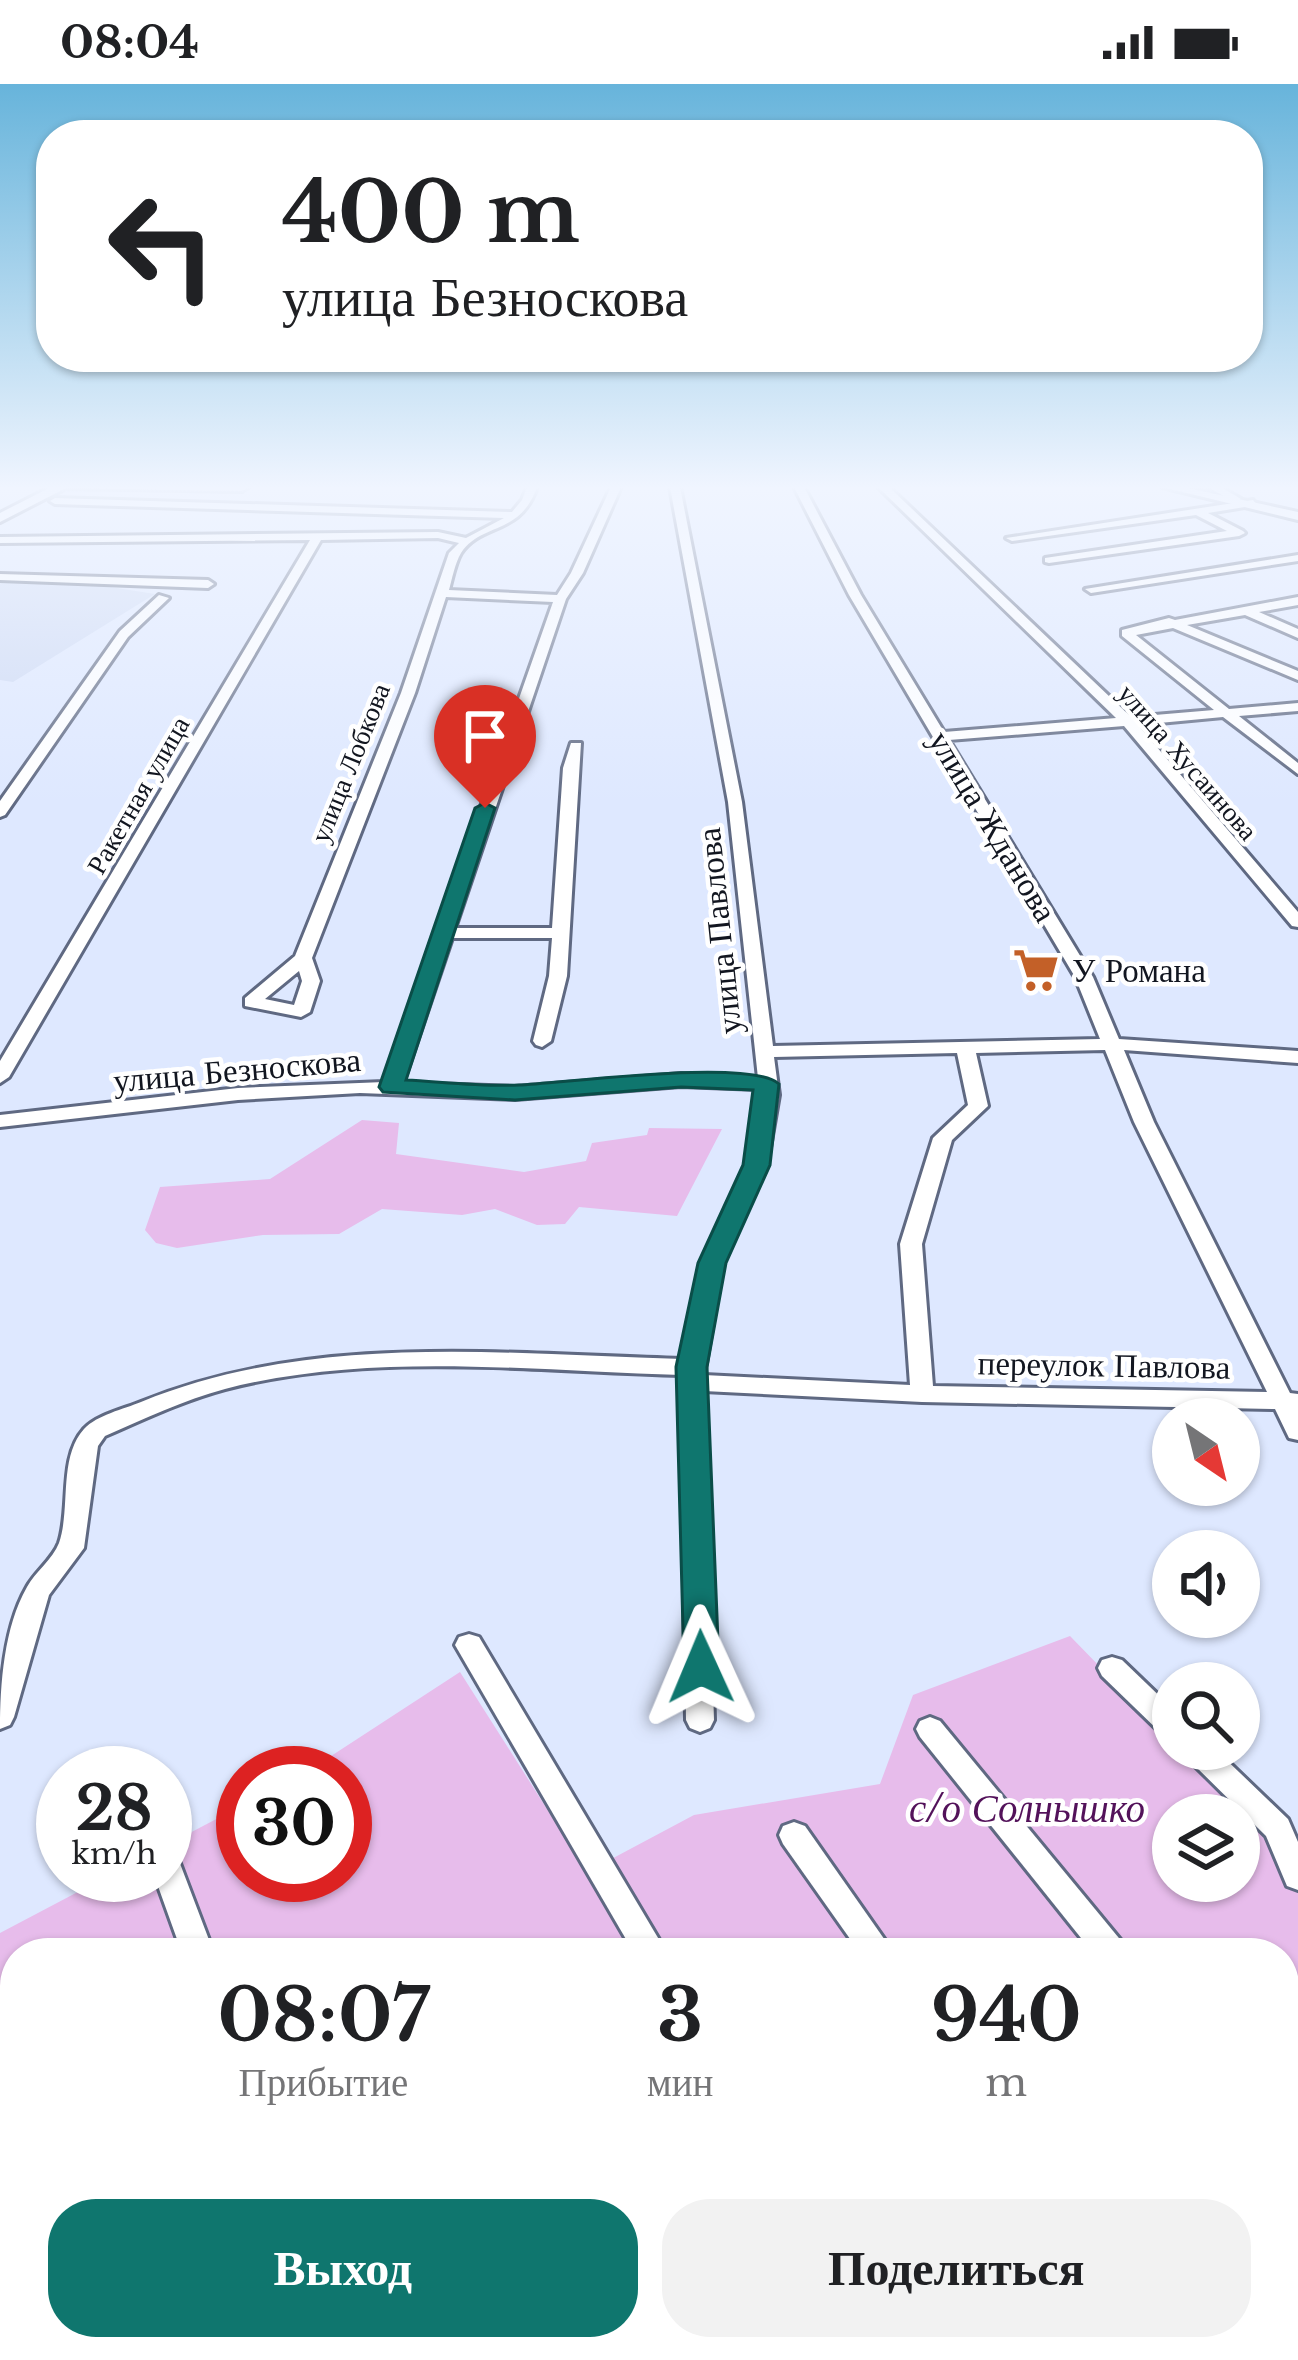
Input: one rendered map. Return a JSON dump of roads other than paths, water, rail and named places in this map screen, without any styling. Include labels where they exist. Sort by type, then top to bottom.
[{"type":"street","points":[[0,812],[124,634],[163,598],[132,593]]},
{"type":"street","name":"Ракетная улица","points":[[0,1077],[284,593]]},
{"type":"street","name":"улица Лобкова","points":[[303,958],[446,593]]},
{"type":"street","points":[[451,593],[560,598]]},
{"type":"street","points":[[392,1087],[563,593]]},
{"type":"street","name":"улица Павлова","points":[[695,593],[735,802],[766,1084],[757,1165],[712,1263],[694,1375],[700,1720]]},
{"type":"street","name":"улица Жданова","points":[[854,593],[1084,977],[1144,1122],[1291,1401],[1298,1432]]},
{"type":"street","name":"улица Хусаинова","points":[[994,593],[1129,723],[1243,864],[1298,922]]},
{"type":"street","points":[[1298,601],[1126,633],[1298,770]]},
{"type":"street","points":[[1244,609],[1298,634]]},
{"type":"street","points":[[1168,622],[1298,676]]},
{"type":"street","points":[[939,737],[1298,707]]},
{"type":"street","points":[[542,1041],[562,933],[569,768],[576,746]]},
{"type":"street","points":[[445,933],[562,933]]},
{"type":"street","points":[[762,1052],[1114,1044],[1298,1057]]},
{"type":"street","points":[[922,1394],[911,1244],[943,1138],[978,1106],[965,1048]]},
{"type":"street","name":"улица Безноскова","points":[[0,1121],[238,1094],[392,1087],[515,1093],[681,1080],[766,1084]]},
{"type":"street","name":"переулок Павлова","points":[[0,1717],[37,1592],[71,1548],[86,1444],[98,1430],[224,1381],[312,1367],[429,1363],[694,1375],[922,1394],[1291,1401]]},
{"type":"street","points":[[469,1645],[642,1938]]},
{"type":"street","points":[[1112,1668],[1152,1707]]},
{"type":"street","points":[[931,1729],[1100,1938]]},
{"type":"street","points":[[1218,1770],[1277,1828],[1298,1876]]},
{"type":"street","points":[[794,1835],[867,1938]]},
{"type":"street","points":[[179,1902],[192,1938]]},
{"type":"place","name":"У Романа","points":[[1036,970]]},
{"type":"park label","name":"с/о Солнышко","points":[[1027,1808]]}]
